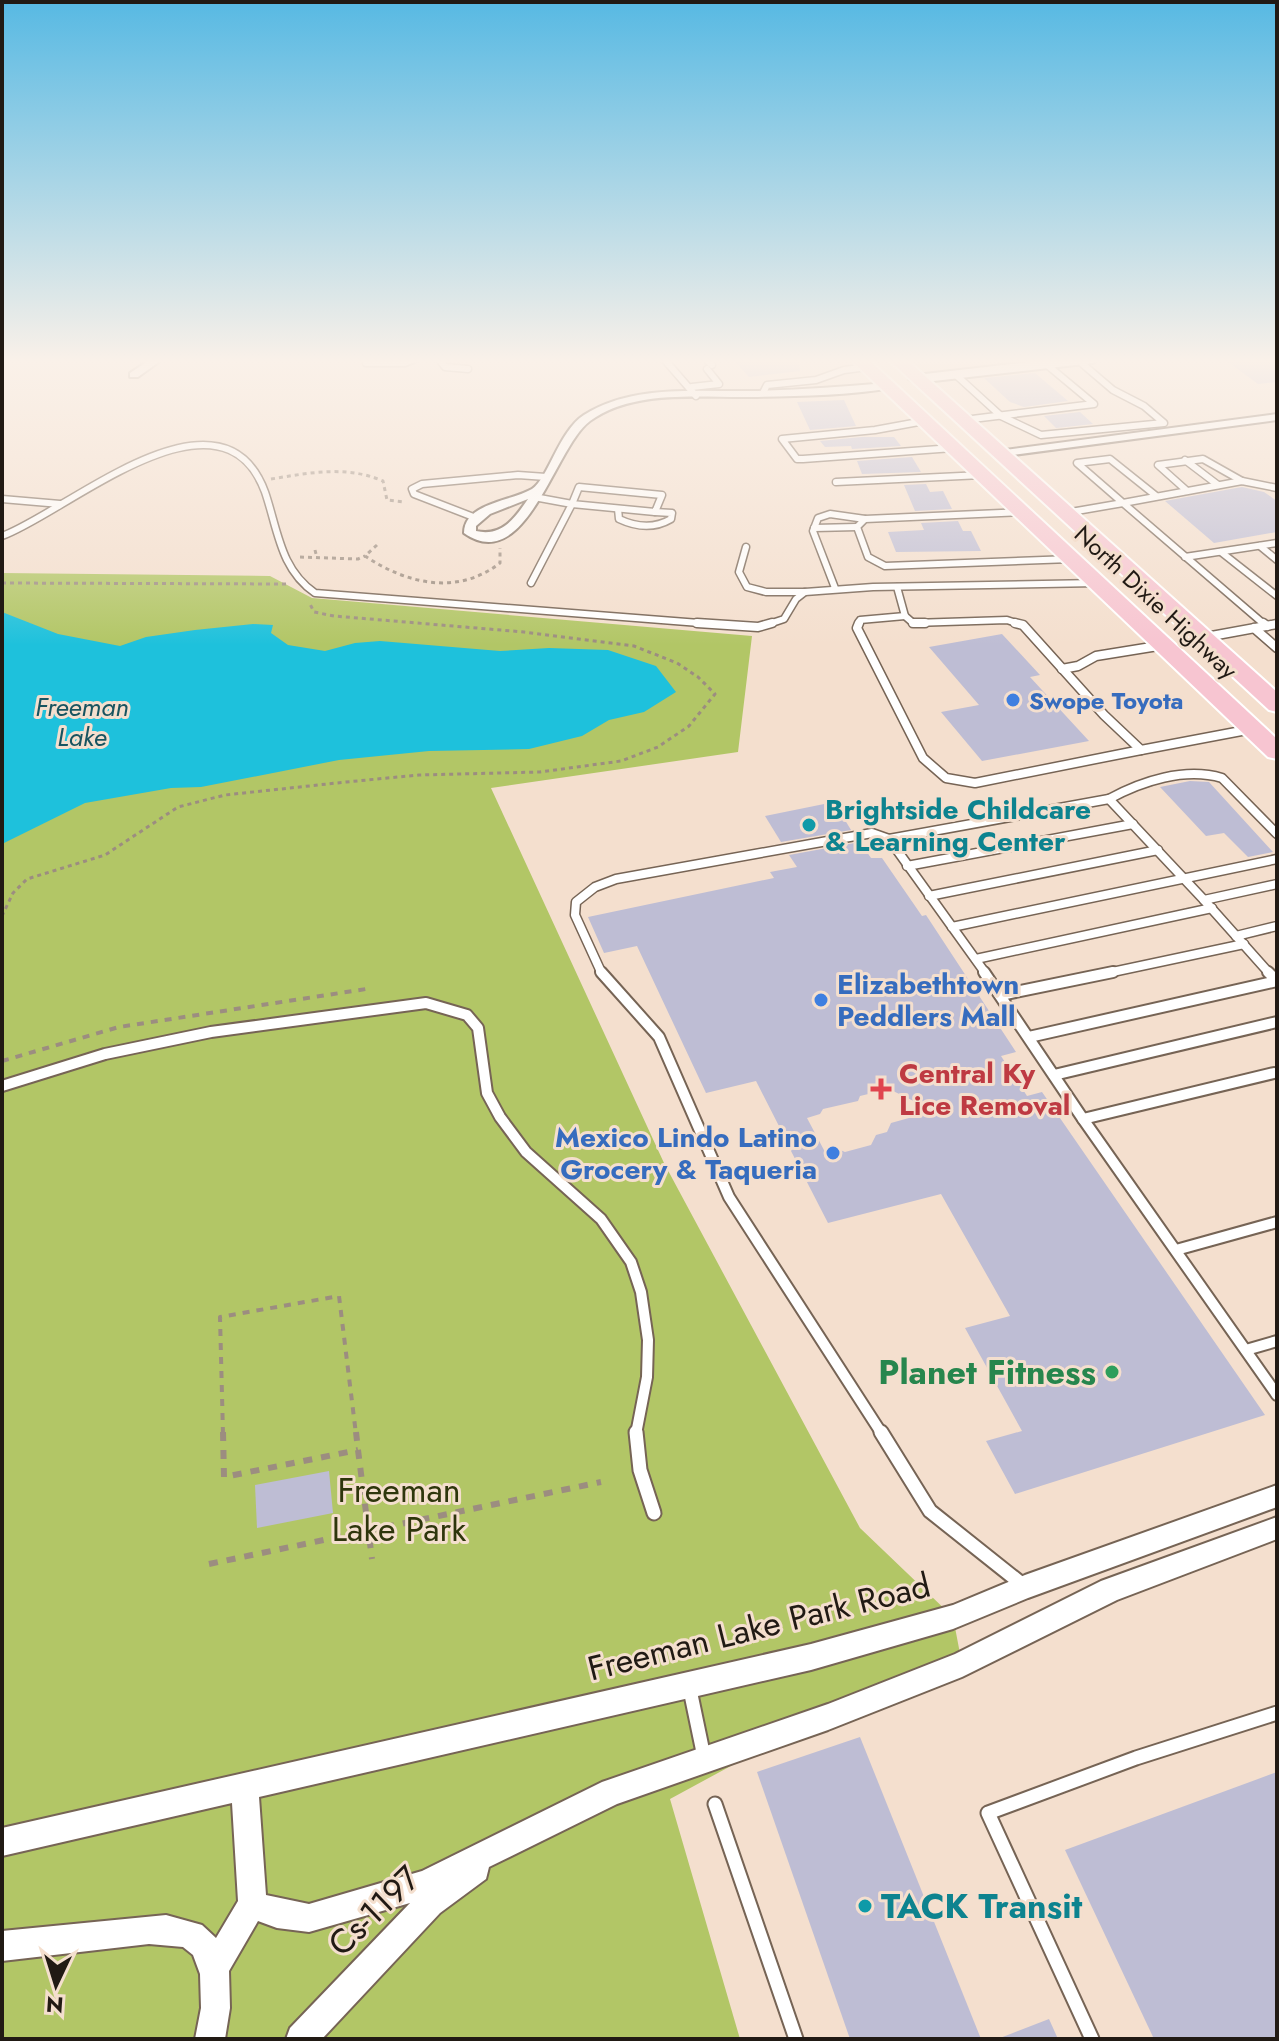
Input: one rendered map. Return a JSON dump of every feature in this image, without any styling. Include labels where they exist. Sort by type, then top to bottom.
[{"type":"main road","name":"North Dixie Highway","points":[[960,454],[1277,752]]},
{"type":"main road","points":[[984,454],[1081,537],[1096,543]]},
{"type":"main road","name":"North Dixie Highway","points":[[998,454],[1277,705]]},
{"type":"main road","points":[[1027,517],[1055,529],[1156,620],[1202,638]]},
{"type":"main road","points":[[1168,650],[1195,651],[1212,661],[1277,720]]},
{"type":"main road","points":[[1168,650],[1197,663],[1277,737]]},
{"type":"street","points":[[536,494],[476,518],[470,525],[470,533],[483,537],[499,535],[517,524],[536,494],[559,454]]},
{"type":"street","name":"Freeman Lake Park Road","points":[[2,1842],[811,1657],[953,1617],[1025,1587],[1277,1496]]},
{"type":"street","points":[[252,1904],[277,1914],[309,1918],[426,1884],[612,1792],[962,1664],[1110,1590],[1277,1528]]},
{"type":"street","points":[[215,1967],[252,1904],[245,1785]]},
{"type":"street","name":"Cs-1197","points":[[301,2039],[430,1903],[508,1846]]},
{"type":"street","points":[[2,1946],[83,1936],[178,1930],[206,1950],[215,1967],[218,1992],[210,2039]]},
{"type":"lane","points":[[2,536],[34,524],[60,504],[158,454]]},
{"type":"lane","points":[[235,454],[258,472],[289,568],[313,592],[339,597],[740,627],[770,625],[784,619],[796,599],[805,592]]},
{"type":"lane","points":[[793,454],[797,459],[806,460],[905,454]]},
{"type":"lane","points":[[1155,495],[1110,459],[1077,463],[1267,626]]},
{"type":"lane","points":[[1186,490],[1158,465],[1203,459],[1242,481],[1277,488]]},
{"type":"lane","points":[[1185,460],[1218,485]]},
{"type":"lane","points":[[476,518],[414,494],[412,489],[422,484],[518,475],[546,477]]},
{"type":"lane","points":[[836,482],[982,475]]},
{"type":"lane","points":[[1064,513],[1242,481]]},
{"type":"lane","points":[[531,583],[579,487],[662,495],[655,512]]},
{"type":"lane","points":[[536,494],[572,504],[672,513],[671,519],[657,526],[627,524],[619,519],[618,509]]},
{"type":"lane","points":[[2,499],[60,504]]},
{"type":"lane","points":[[835,588],[814,528],[818,518],[830,514],[865,519],[1027,517]]},
{"type":"lane","points":[[814,528],[857,527],[865,519]]},
{"type":"lane","points":[[857,527],[868,557],[885,566],[1071,559]]},
{"type":"lane","points":[[1185,557],[1277,543]]},
{"type":"lane","points":[[1260,546],[1277,560]]},
{"type":"lane","points":[[746,547],[739,573],[744,584],[756,590],[805,592],[835,588],[1097,583]]},
{"type":"lane","points":[[1221,552],[1277,596]]},
{"type":"lane","points":[[897,587],[905,616],[913,623],[1007,620],[1023,625],[1141,750]]},
{"type":"lane","points":[[905,616],[860,620],[857,628],[923,758],[937,775],[955,783],[975,783],[1252,729]]},
{"type":"lane","points":[[1202,638],[1277,624]]},
{"type":"lane","points":[[1254,628],[1277,648]]},
{"type":"lane","points":[[1062,669],[1078,666],[1096,656],[1168,650]]},
{"type":"lane","points":[[1025,1587],[930,1511],[729,1197],[659,1037],[601,972],[575,915],[576,902],[595,887],[616,879],[872,833],[889,839],[1109,799],[1127,788],[1195,773],[1211,773],[1222,778],[1277,834]]},
{"type":"lane","points":[[1029,1037],[1277,981],[1109,799]]},
{"type":"lane","points":[[907,866],[1133,824]]},
{"type":"lane","points":[[889,839],[976,959],[1083,1119],[1277,1395]]},
{"type":"lane","points":[[929,896],[1158,850]]},
{"type":"lane","points":[[952,927],[1277,859]]},
{"type":"lane","points":[[1204,900],[1277,884]]},
{"type":"lane","points":[[976,959],[1212,908]]},
{"type":"lane","points":[[1236,936],[1277,926]]},
{"type":"lane","points":[[1001,995],[1244,944]]},
{"type":"lane","points":[[2,1086],[92,1056],[138,1046],[426,1003],[455,1010],[477,1022],[484,1037],[487,1093],[511,1133],[540,1166],[578,1195],[620,1238],[641,1290],[648,1332],[645,1390],[636,1421],[638,1468],[654,1513]]},
{"type":"lane","points":[[1054,1075],[1277,1022]]},
{"type":"lane","points":[[1083,1119],[1276,1074]]},
{"type":"lane","points":[[1176,1250],[1277,1222]]},
{"type":"lane","points":[[1246,1350],[1277,1341]]},
{"type":"lane","points":[[688,1683],[704,1760]]},
{"type":"lane","points":[[1092,2039],[988,1813],[1136,1758],[1277,1713]]},
{"type":"lane","points":[[715,1804],[796,2039]]},
{"type":"path","points":[[270,480],[332,471],[356,471],[383,481],[387,500],[410,504]]},
{"type":"path","points":[[295,545],[300,558],[365,556],[398,575],[447,584],[466,581],[490,571],[500,563],[500,548]]},
{"type":"path","points":[[365,556],[377,545]]},
{"type":"path","points":[[315,550],[317,558]]},
{"type":"path","points":[[2,583],[113,581],[292,585]]},
{"type":"path","points":[[2,916],[13,893],[27,879],[105,855],[167,813],[195,801],[225,795],[415,775],[546,773],[592,768],[642,754],[682,731],[703,713],[715,694],[698,677],[677,663],[634,646],[550,635],[334,616],[314,612],[309,597]]},
{"type":"path","points":[[2,1061],[119,1027],[366,989]]},
{"type":"path","points":[[359,1450],[224,1477],[220,1317],[339,1296],[359,1450],[372,1559]]},
{"type":"path","points":[[209,1564],[601,1482]]},
{"type":"green space","name":"Freeman Lake Park","points":[[2,573],[270,576],[312,598],[752,636],[738,752],[491,788],[664,1163],[860,1528],[953,1617],[962,1664],[856,1698],[670,1799],[740,2039],[2,2039]]},
{"type":"water","name":"Freeman Lake","points":[[2,612],[58,634],[120,646],[146,637],[253,624],[273,625],[271,633],[288,645],[325,651],[355,643],[380,641],[500,651],[549,648],[608,650],[656,666],[676,692],[644,712],[609,720],[582,736],[529,749],[429,751],[339,760],[201,787],[171,788],[85,803],[2,844]]},
{"type":"building","points":[[912,457],[921,472],[862,474],[857,461]]},
{"type":"building","points":[[926,484],[930,492],[943,491],[952,509],[915,511],[904,485]]},
{"type":"building","points":[[1242,487],[1264,492],[1277,501],[1277,532],[1214,543],[1165,501]]},
{"type":"building","points":[[958,521],[963,531],[971,531],[981,551],[896,552],[888,532],[924,530],[921,523]]},
{"type":"building","name":"Swope Toyota","points":[[1002,634],[1040,675],[1030,677],[1089,741],[982,761],[941,712],[979,705],[929,647]]},
{"type":"building","points":[[1190,781],[1209,782],[1273,852],[1248,857],[1224,833],[1206,836],[1160,787]]},
{"type":"building","name":"Brightside Childcare & Learning Center","points":[[834,802],[851,830],[781,842],[765,816]]},
{"type":"building","points":[[860,842],[871,858],[882,858],[922,916],[926,915],[1016,1052],[1001,1056],[1027,1096],[1042,1092],[1265,1415],[1015,1494],[986,1441],[1022,1431],[965,1328],[1010,1316],[941,1194],[828,1223],[791,1151],[801,1137],[781,1130],[756,1081],[706,1093],[637,946],[604,953],[588,917],[774,878],[770,872],[797,867],[789,855]],"holes":[[[889,1089],[934,1111],[891,1123],[887,1132],[876,1135],[871,1145],[845,1152],[838,1149],[825,1152],[807,1118],[820,1114],[823,1109],[858,1101],[860,1096]]]},
{"type":"building","points":[[329,1471],[333,1513],[257,1528],[255,1485]]},
{"type":"building","name":"TACK Transit","points":[[860,1737],[981,2039],[850,2039],[757,1772]]},
{"type":"building","points":[[1277,1772],[1277,2039],[1154,2039],[1065,1850]]},
{"type":"building","points":[[1049,2019],[1058,2039],[1000,2039],[1000,2038]]},
{"type":"place","name":"Swope Toyota","points":[[1013,700]]},
{"type":"place","name":"Brightside Childcare & Learning Center","points":[[809,825]]},
{"type":"place","name":"Elizabethtown Peddlers Mall","points":[[821,1000]]},
{"type":"place","name":"Central Ky Lice Removal","points":[[881,1089]]},
{"type":"place","name":"Mexico Lindo Latino Grocery & Taqueria","points":[[833,1153]]},
{"type":"place","name":"Planet Fitness","points":[[1112,1372]]},
{"type":"place","name":"TACK Transit","points":[[865,1906]]}]
